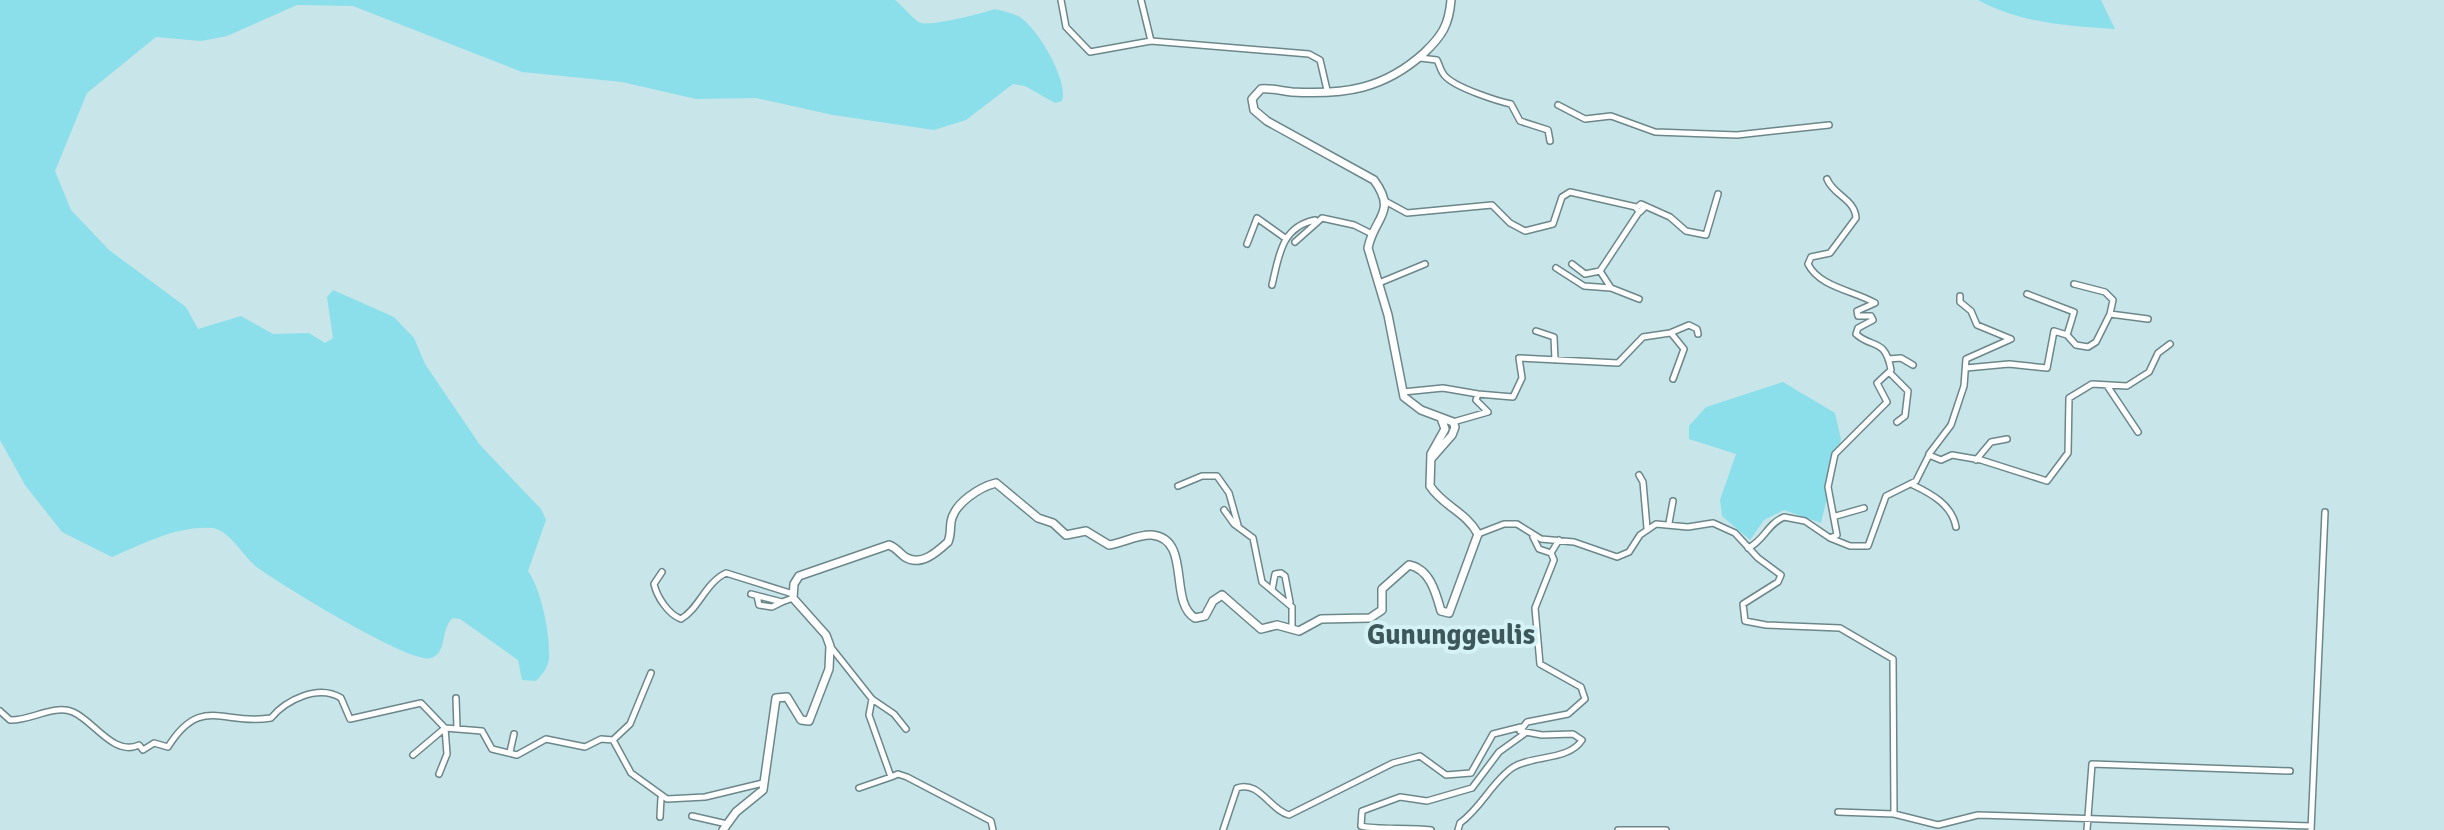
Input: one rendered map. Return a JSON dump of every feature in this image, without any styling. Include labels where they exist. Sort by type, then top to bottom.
[{"type":"main road","points":[[1429,462],[1452,435],[1453,422],[1414,405],[1402,392],[1391,329],[1369,256],[1372,234],[1383,216],[1385,201],[1374,180],[1273,126],[1258,115],[1252,105],[1253,94],[1261,89],[1301,92],[1372,88],[1419,57],[1445,32],[1450,4]]},
{"type":"main road","points":[[726,827],[740,808],[762,792],[775,700],[787,697],[801,720],[809,721],[829,669],[830,646],[826,635],[793,596],[796,579],[809,570],[889,545],[906,558],[916,561],[927,558],[949,540],[951,519],[959,507],[975,493],[996,483],[1038,518],[1053,523],[1066,535],[1086,531],[1109,545],[1150,535],[1165,540],[1175,555],[1184,606],[1193,618],[1205,616],[1216,598],[1222,595],[1257,628],[1277,625],[1301,630],[1321,619],[1374,617],[1382,610],[1382,589],[1407,565],[1423,571],[1435,589],[1441,611],[1449,613],[1478,534],[1466,515],[1443,501],[1430,486],[1429,462],[1445,429],[1441,418]]},
{"type":"street","points":[[1061,0],[1066,27],[1090,52],[1151,41],[1315,55],[1321,63],[1327,90]]},
{"type":"street","points":[[1141,0],[1151,41]]},
{"type":"street","points":[[1419,57],[1436,59],[1442,73],[1452,81],[1496,103],[1511,104],[1520,121],[1548,130],[1550,141]]},
{"type":"street","points":[[1558,105],[1585,119],[1611,116],[1655,132],[1737,135],[1829,125]]},
{"type":"street","points":[[1827,179],[1852,205],[1856,218],[1830,253],[1809,258],[1809,267],[1846,293],[1874,301],[1873,306],[1857,311],[1858,316],[1870,316],[1873,320],[1858,328],[1856,334],[1879,345],[1890,373],[1908,391],[1905,416],[1897,422]]},
{"type":"street","points":[[1385,201],[1407,213],[1492,205],[1520,230],[1532,231],[1553,224],[1562,197],[1570,192],[1670,217],[1686,231],[1706,235],[1718,194]]},
{"type":"street","points":[[1572,264],[1585,274],[1600,271],[1640,209]]},
{"type":"street","points":[[1247,244],[1257,218],[1285,238]]},
{"type":"street","points":[[1272,285],[1285,238],[1301,224],[1316,220],[1341,221],[1372,234]]},
{"type":"street","points":[[1295,242],[1316,220]]},
{"type":"street","points":[[1378,283],[1425,264]]},
{"type":"street","points":[[1556,268],[1584,286],[1611,288],[1639,299]]},
{"type":"street","points":[[1600,271],[1611,288]]},
{"type":"street","points":[[1966,368],[2009,364],[2047,368],[2054,331],[2067,335],[2076,345],[2092,346],[2110,314],[2113,300],[2105,292],[2074,284]]},
{"type":"street","points":[[2027,294],[2074,312],[2067,335]]},
{"type":"street","points":[[1748,548],[1761,541],[1767,528],[1784,517],[1805,521],[1830,538],[1850,546],[1868,546],[1886,496],[1912,485],[1929,455],[1949,431],[1964,386],[1967,358],[2006,344],[2011,337],[1977,325],[1971,311],[1960,302],[1960,296]]},
{"type":"street","points":[[2110,314],[2148,319]]},
{"type":"street","points":[[1402,392],[1443,388],[1503,399],[1513,397],[1522,378],[1519,358],[1618,363],[1643,337],[1670,333],[1689,325],[1696,327],[1698,334]]},
{"type":"street","points":[[1536,331],[1554,337],[1555,361]]},
{"type":"street","points":[[1670,333],[1684,349],[1673,379]]},
{"type":"street","points":[[1929,455],[1941,460],[1952,455],[1976,460],[2047,481],[2068,453],[2068,399],[2092,384],[2127,386],[2148,372],[2158,353],[2170,344]]},
{"type":"street","points":[[1887,359],[1901,358],[1913,365]]},
{"type":"street","points":[[1830,538],[1837,534],[1836,516],[1828,487],[1835,454],[1886,404],[1886,396],[1877,383],[1890,373]]},
{"type":"street","points":[[2107,386],[2138,432]]},
{"type":"street","points":[[1453,422],[1488,412],[1476,400],[1478,394]]},
{"type":"street","points":[[1976,460],[1991,442],[2007,439]]},
{"type":"street","points":[[1178,486],[1207,475],[1217,476],[1229,493],[1238,526]]},
{"type":"street","points":[[1639,475],[1643,482],[1647,528]]},
{"type":"street","points":[[1912,485],[1931,491],[1953,514],[1956,527]]},
{"type":"street","points":[[1669,523],[1673,501]]},
{"type":"street","points":[[1836,516],[1864,508]]},
{"type":"street","points":[[1224,510],[1253,538],[1261,579],[1290,603]]},
{"type":"street","points":[[1838,812],[1894,814],[1938,825],[1978,815],[2311,828],[2325,512]]},
{"type":"street","points":[[1223,830],[1237,788],[1242,786],[1254,788],[1289,815],[1393,763],[1420,756],[1446,775],[1471,773],[1493,734],[1521,727],[1527,722],[1568,714],[1585,699],[1581,687],[1540,664],[1537,655],[1535,608],[1554,560],[1551,553],[1539,549],[1533,536],[1523,526],[1511,523],[1478,534]]},
{"type":"street","points":[[1533,536],[1619,557],[1631,549],[1647,528],[1669,523],[1688,527],[1706,523],[1720,525],[1735,533],[1748,548],[1777,569],[1781,577],[1743,604],[1745,621],[1760,625],[1840,628],[1893,659],[1894,814]]},
{"type":"street","points":[[1551,553],[1559,540]]},
{"type":"street","points":[[662,572],[654,584],[655,590],[674,616],[681,619],[689,615],[715,580],[726,573],[793,596]]},
{"type":"street","points":[[1272,590],[1275,574],[1281,573],[1285,576],[1292,628]]},
{"type":"street","points":[[782,602],[754,595],[759,605],[765,607],[782,602],[793,596]]},
{"type":"street","points":[[765,607],[771,599]]},
{"type":"street","points":[[830,646],[872,699],[894,714],[906,729]]},
{"type":"street","points":[[413,755],[445,728],[482,731],[492,749],[521,755],[546,739],[585,747],[601,739],[613,740],[630,724],[641,689],[651,673]]},
{"type":"street","points":[[0,711],[10,720],[18,720],[69,710],[92,724],[107,739],[126,747],[139,745],[143,750],[154,743],[168,747],[177,732],[198,716],[271,718],[291,700],[320,692],[341,698],[350,719],[421,703],[445,728],[447,754],[439,774]]},
{"type":"street","points":[[456,698],[457,728]]},
{"type":"street","points":[[872,699],[868,703],[869,715],[891,777]]},
{"type":"street","points":[[1521,727],[1524,734]]},
{"type":"street","points":[[510,753],[514,734]]},
{"type":"street","points":[[1431,830],[1391,826],[1368,828],[1359,821],[1362,811],[1400,797],[1427,801],[1472,788],[1507,744],[1524,734],[1573,734],[1582,740],[1570,750],[1511,769],[1476,812],[1460,823],[1458,830]]},
{"type":"street","points":[[613,740],[628,770],[661,798],[705,797],[764,783]]},
{"type":"street","points":[[2087,830],[2092,764],[2290,771]]},
{"type":"street","points":[[859,788],[898,774],[991,821],[993,830]]},
{"type":"street","points":[[660,817],[661,798]]},
{"type":"street","points":[[692,816],[726,827]]},
{"type":"street","points":[[1618,830],[1666,830]]},
{"type":"shaded area","points":[[0,0],[895,0],[916,20],[924,23],[995,9],[1020,17],[1035,32],[1050,56],[1063,92],[1062,101],[1055,103],[1025,86],[1013,84],[966,120],[934,130],[833,115],[756,98],[696,99],[622,82],[522,72],[353,6],[297,5],[227,36],[201,41],[156,37],[87,93],[55,171],[71,210],[109,250],[186,307],[198,329],[241,316],[273,334],[309,333],[325,343],[333,338],[327,297],[333,290],[394,317],[414,338],[425,364],[480,445],[541,509],[546,520],[528,571],[543,610],[549,657],[546,668],[536,681],[522,680],[518,660],[460,619],[453,618],[449,622],[440,651],[431,658],[419,657],[373,637],[258,568],[219,530],[199,528],[173,532],[112,557],[62,532],[25,485],[0,440]]},
{"type":"shaded area","points":[[1978,0],[2101,0],[2115,29],[2061,25],[2027,18]]},
{"type":"shaded area","points":[[1783,382],[1835,413],[1841,439],[1821,523],[1784,510],[1764,520],[1750,540],[1722,516],[1720,500],[1736,454],[1689,439],[1689,426],[1706,407]]},
{"type":"district","name":"Gununggeulis","points":[[1451,635]]}]
